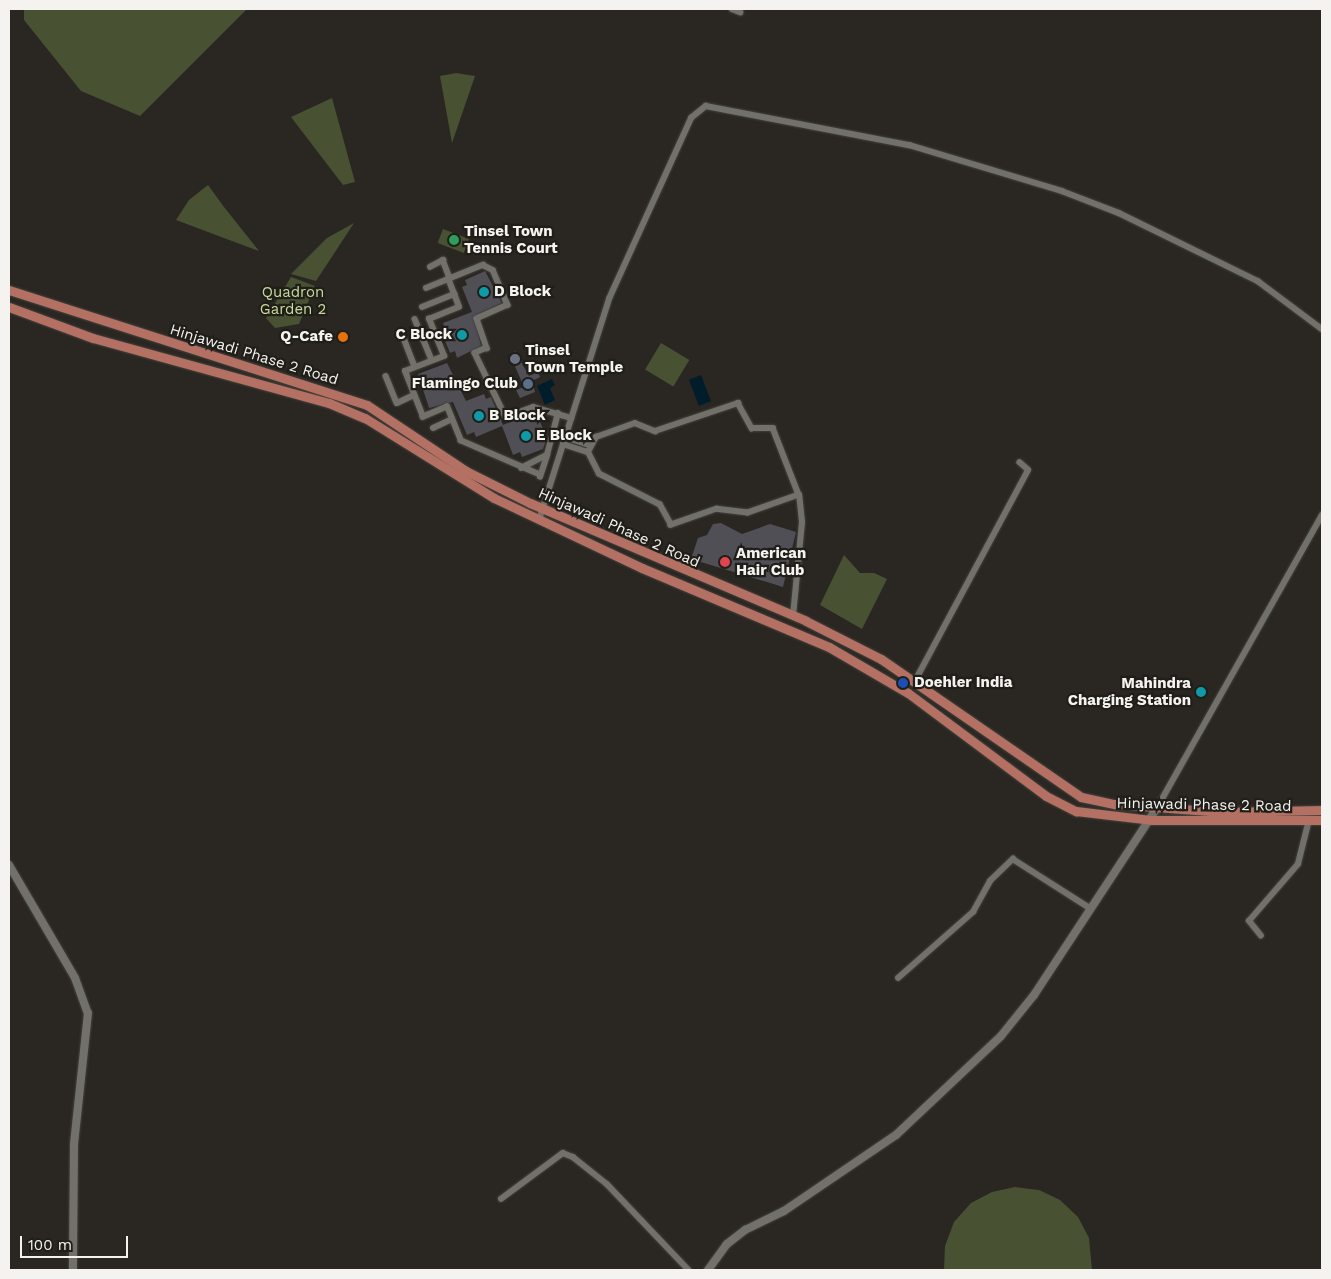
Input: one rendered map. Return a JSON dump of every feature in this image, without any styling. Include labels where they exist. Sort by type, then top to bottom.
[{"type":"main road","name":"Hinjawadi Phase 2 Road","points":[[9,290],[355,401],[466,471],[542,509],[793,616],[915,680],[1081,797],[1157,808],[1322,810]]},
{"type":"main road","name":"Hinjawadi Phase 2 Road","points":[[9,307],[93,338],[347,410],[494,498],[657,575],[801,632],[908,693],[1061,804],[1095,815],[1152,820],[1322,820]]},
{"type":"main road","points":[[908,693],[915,680]]},
{"type":"street","points":[[732,9],[740,12]]},
{"type":"street","points":[[539,520],[609,299],[691,118],[706,106],[909,145],[1062,191],[1119,212],[1239,271],[1322,329]]},
{"type":"street","points":[[430,267],[443,260],[459,307],[429,319],[444,356],[405,371],[423,417],[447,407],[462,441],[540,477],[558,412]]},
{"type":"street","points":[[426,288],[483,265],[493,270],[508,305],[477,319],[487,348],[475,353],[506,417],[533,407],[558,412],[571,418]]},
{"type":"street","points":[[422,307],[454,294]]},
{"type":"street","points":[[415,319],[432,360]]},
{"type":"street","points":[[402,333],[415,367]]},
{"type":"street","points":[[386,376],[397,403],[414,395]]},
{"type":"street","points":[[793,616],[802,522],[799,495],[774,428],[753,428],[740,403],[656,431],[635,423],[596,437],[590,444],[588,452],[599,474],[660,505],[672,525],[717,509],[748,513],[799,495]]},
{"type":"street","points":[[433,428],[452,419]]},
{"type":"street","points":[[565,437],[590,444]]},
{"type":"street","points":[[563,444],[588,452]]},
{"type":"street","points":[[521,468],[547,455]]},
{"type":"street","points":[[915,680],[1028,470],[1020,463]]},
{"type":"street","points":[[708,1270],[727,1244],[745,1230],[829,1182],[928,1108],[1034,995],[1090,908],[1152,820],[1322,515]]},
{"type":"street","points":[[1260,936],[1249,921],[1298,864],[1309,820]]},
{"type":"street","points":[[898,978],[973,912],[990,880],[1013,859],[1090,908]]},
{"type":"street","points":[[9,865],[76,978],[88,1013],[74,1146],[73,1270]]},
{"type":"street","points":[[501,1199],[563,1153],[573,1157],[607,1184],[689,1270]]},
{"type":"green space","points":[[24,9],[247,9],[140,116],[81,91],[24,20]]},
{"type":"green space","points":[[456,73],[475,76],[452,143],[440,76]]},
{"type":"green space","points":[[332,98],[355,182],[343,185],[291,117]]},
{"type":"green space","points":[[208,185],[259,251],[176,220],[189,200]]},
{"type":"green space","points":[[354,223],[316,281],[291,274],[327,238]]},
{"type":"green space","name":"Tinsel Town Tennis Court","points":[[443,229],[469,239],[464,253],[438,243]]},
{"type":"green space","name":"Quadron Garden 2","points":[[291,277],[315,286],[299,324],[275,328],[266,318]]},
{"type":"green space","points":[[661,343],[689,360],[673,387],[645,370]]},
{"type":"green space","points":[[844,555],[860,573],[874,573],[887,579],[862,629],[820,605]]},
{"type":"green space","points":[[1015,1187],[1039,1190],[1060,1200],[1078,1217],[1089,1238],[1092,1270],[944,1270],[945,1246],[954,1222],[971,1203],[992,1192]]},
{"type":"water","points":[[701,375],[711,401],[699,406],[689,380]]},
{"type":"water","points":[[552,379],[555,385],[550,388],[555,400],[545,405],[537,386]]},
{"type":"building","points":[[485,271],[502,303],[474,316],[481,346],[457,358],[455,351],[450,353],[441,331],[445,329],[443,323],[472,312],[462,287],[467,285],[465,280]]},
{"type":"building","name":"Flamingo Club","points":[[515,351],[529,376],[538,372],[540,377],[532,381],[535,392],[520,398],[516,390],[524,387],[511,357]]},
{"type":"building","points":[[447,363],[466,401],[484,394],[486,399],[491,397],[503,425],[529,414],[531,420],[538,417],[547,438],[543,449],[522,457],[520,452],[513,455],[502,426],[476,437],[474,432],[467,435],[453,402],[429,408],[418,374]]},
{"type":"building","points":[[721,523],[742,534],[770,524],[796,532],[783,587],[691,559],[698,538],[707,535],[713,524]]},
{"type":"place","name":"Tinsel Town Tennis Court","points":[[454,240]]},
{"type":"place","name":"D Block","points":[[484,292]]},
{"type":"place","name":"C Block","points":[[462,335]]},
{"type":"place","name":"Q-Cafe","points":[[343,337]]},
{"type":"place","name":"Tinsel Town Temple","points":[[515,359]]},
{"type":"place","name":"Flamingo Club","points":[[528,384]]},
{"type":"place","name":"B Block","points":[[479,416]]},
{"type":"place","name":"E Block","points":[[526,436]]},
{"type":"place","name":"American Hair Club","points":[[725,562]]},
{"type":"place","name":"Doehler India","points":[[903,683]]},
{"type":"place","name":"Mahindra Charging Station","points":[[1201,692]]}]
